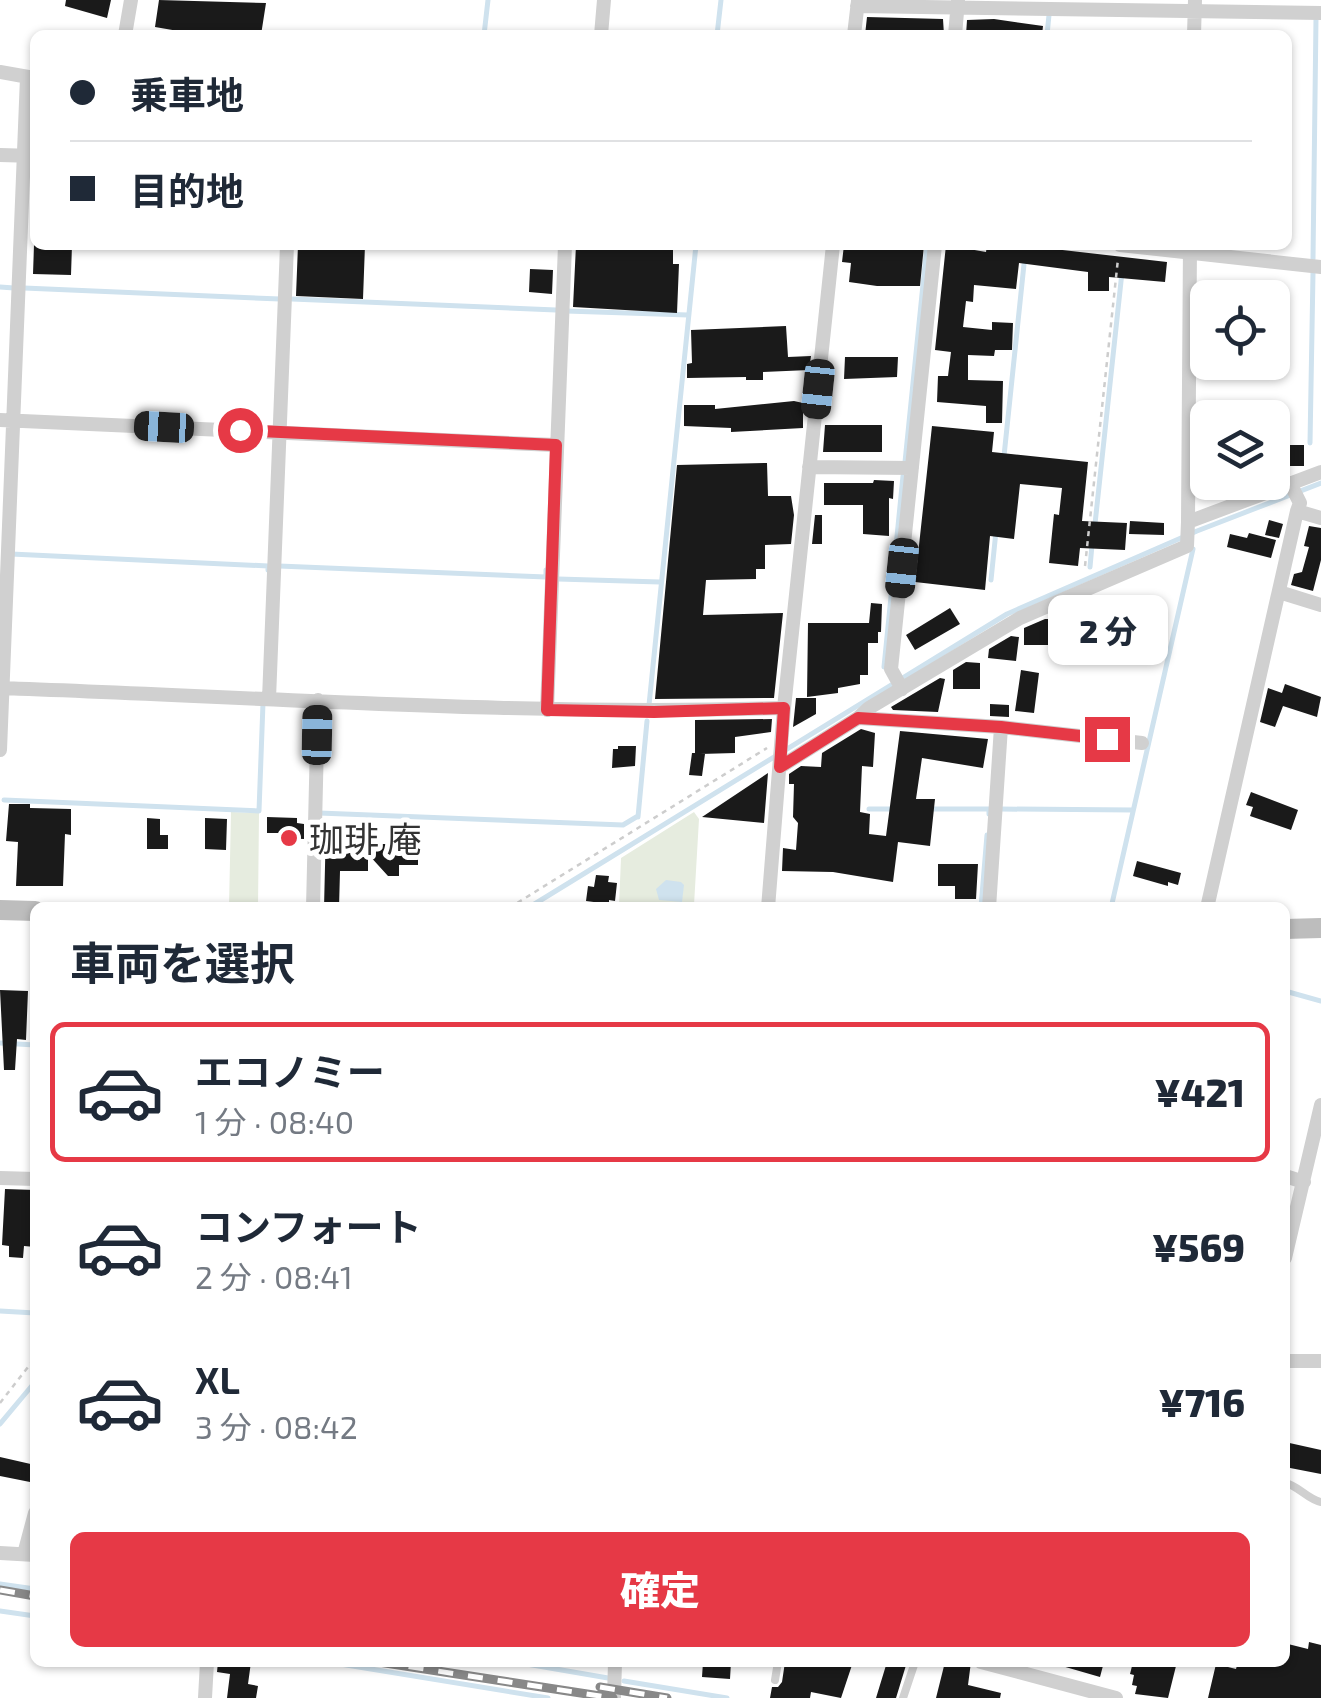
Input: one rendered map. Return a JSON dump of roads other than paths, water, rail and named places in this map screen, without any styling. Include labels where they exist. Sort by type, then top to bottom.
[{"type":"main road","points":[[0,910],[30,912]]},
{"type":"main road","points":[[1290,929],[1321,928]]},
{"type":"street","points":[[126,30],[131,0]]},
{"type":"street","points":[[601,30],[604,0]]},
{"type":"street","points":[[855,30],[858,3],[1195,5],[1321,13]]},
{"type":"street","points":[[955,30],[958,4]]},
{"type":"street","points":[[1194,30],[1195,5]]},
{"type":"street","points":[[0,72],[30,78]]},
{"type":"street","points":[[0,750],[6,420],[30,117]]},
{"type":"street","points":[[0,155],[29,156]]},
{"type":"street","points":[[269,699],[287,250]]},
{"type":"street","points":[[547,710],[566,250]]},
{"type":"street","points":[[768,902],[784,708],[831,250]]},
{"type":"street","points":[[898,681],[912,468],[934,250]]},
{"type":"street","points":[[780,764],[858,718],[898,681],[1020,618],[1187,544],[1190,250]]},
{"type":"street","points":[[1197,250],[1321,267]]},
{"type":"street","points":[[6,420],[556,445]]},
{"type":"street","points":[[809,468],[912,468]]},
{"type":"street","points":[[1188,524],[1295,497],[1321,472]]},
{"type":"street","points":[[1295,497],[1321,518]]},
{"type":"street","points":[[1208,902],[1279,592],[1295,497]]},
{"type":"street","points":[[1279,592],[1321,605]]},
{"type":"street","points":[[1,688],[547,710],[784,708]]},
{"type":"street","points":[[313,902],[318,700]]},
{"type":"street","points":[[858,718],[1001,727],[1142,743]]},
{"type":"street","points":[[989,902],[1001,727]]},
{"type":"street","points":[[1290,1238],[1321,1105]]},
{"type":"street","points":[[0,1178],[30,1179]]},
{"type":"street","points":[[1290,1178],[1304,1182]]},
{"type":"street","points":[[1290,1362],[1321,1361]]},
{"type":"street","points":[[0,1553],[30,1554]]},
{"type":"street","points":[[205,1698],[207,1667]]},
{"type":"street","points":[[614,1698],[615,1667]]},
{"type":"street","points":[[1028,1668],[1116,1698]]},
{"type":"lane","points":[[1290,1484],[1313,1501],[1321,1502]]},
{"type":"lane","points":[[774,1680],[777,1667]]},
{"type":"lane","points":[[903,1698],[913,1667]]},
{"type":"water","points":[[666,880],[684,885],[682,902],[659,900],[656,889]]},
{"type":"waterway","points":[[485,30],[488,0]]},
{"type":"waterway","points":[[718,30],[721,0]]},
{"type":"waterway","points":[[1048,30],[1049,15]]},
{"type":"waterway","points":[[1313,259],[1316,18]]},
{"type":"waterway","points":[[649,705],[695,250]]},
{"type":"waterway","points":[[905,462],[926,250]]},
{"type":"waterway","points":[[1004,456],[1025,250]]},
{"type":"waterway","points":[[1095,524],[1122,272]]},
{"type":"waterway","points":[[1310,443],[1313,273]]},
{"type":"waterway","points":[[0,287],[14,288]]},
{"type":"waterway","points":[[24,288],[280,299]]},
{"type":"waterway","points":[[292,299],[556,310]]},
{"type":"waterway","points":[[566,311],[688,315]]},
{"type":"waterway","points":[[884,667],[903,476]]},
{"type":"waterway","points":[[538,902],[1007,614],[1197,531],[1321,483]]},
{"type":"waterway","points":[[991,580],[996,531]]},
{"type":"waterway","points":[[1090,567],[1092,545]]},
{"type":"waterway","points":[[1112,902],[1193,549]]},
{"type":"waterway","points":[[11,554],[268,566],[268,570]]},
{"type":"waterway","points":[[279,566],[546,577],[546,570]]},
{"type":"waterway","points":[[558,579],[660,582]]},
{"type":"waterway","points":[[4,800],[259,811],[263,703]]},
{"type":"waterway","points":[[638,817],[647,721]]},
{"type":"waterway","points":[[869,809],[894,809]]},
{"type":"waterway","points":[[930,809],[989,809],[989,814]]},
{"type":"waterway","points":[[1001,809],[1133,810]]},
{"type":"waterway","points":[[319,813],[623,825],[638,816]]},
{"type":"waterway","points":[[981,902],[987,835]]},
{"type":"waterway","points":[[1290,992],[1321,1001]]},
{"type":"waterway","points":[[0,1043],[30,1045]]},
{"type":"waterway","points":[[0,1311],[30,1313]]},
{"type":"waterway","points":[[0,1424],[30,1388]]},
{"type":"waterway","points":[[0,1584],[30,1588]]},
{"type":"waterway","points":[[0,1611],[30,1615]]},
{"type":"waterway","points":[[359,1667],[548,1698]]},
{"type":"waterway","points":[[544,1667],[608,1678]]},
{"type":"waterway","points":[[624,1681],[727,1698]]},
{"type":"railway","points":[[0,1590],[30,1595]]},
{"type":"railway","points":[[412,1667],[613,1698]]},
{"type":"railway","points":[[600,1687],[667,1698]]},
{"type":"place","name":"珈琲 庵","points":[[289,838]]}]
